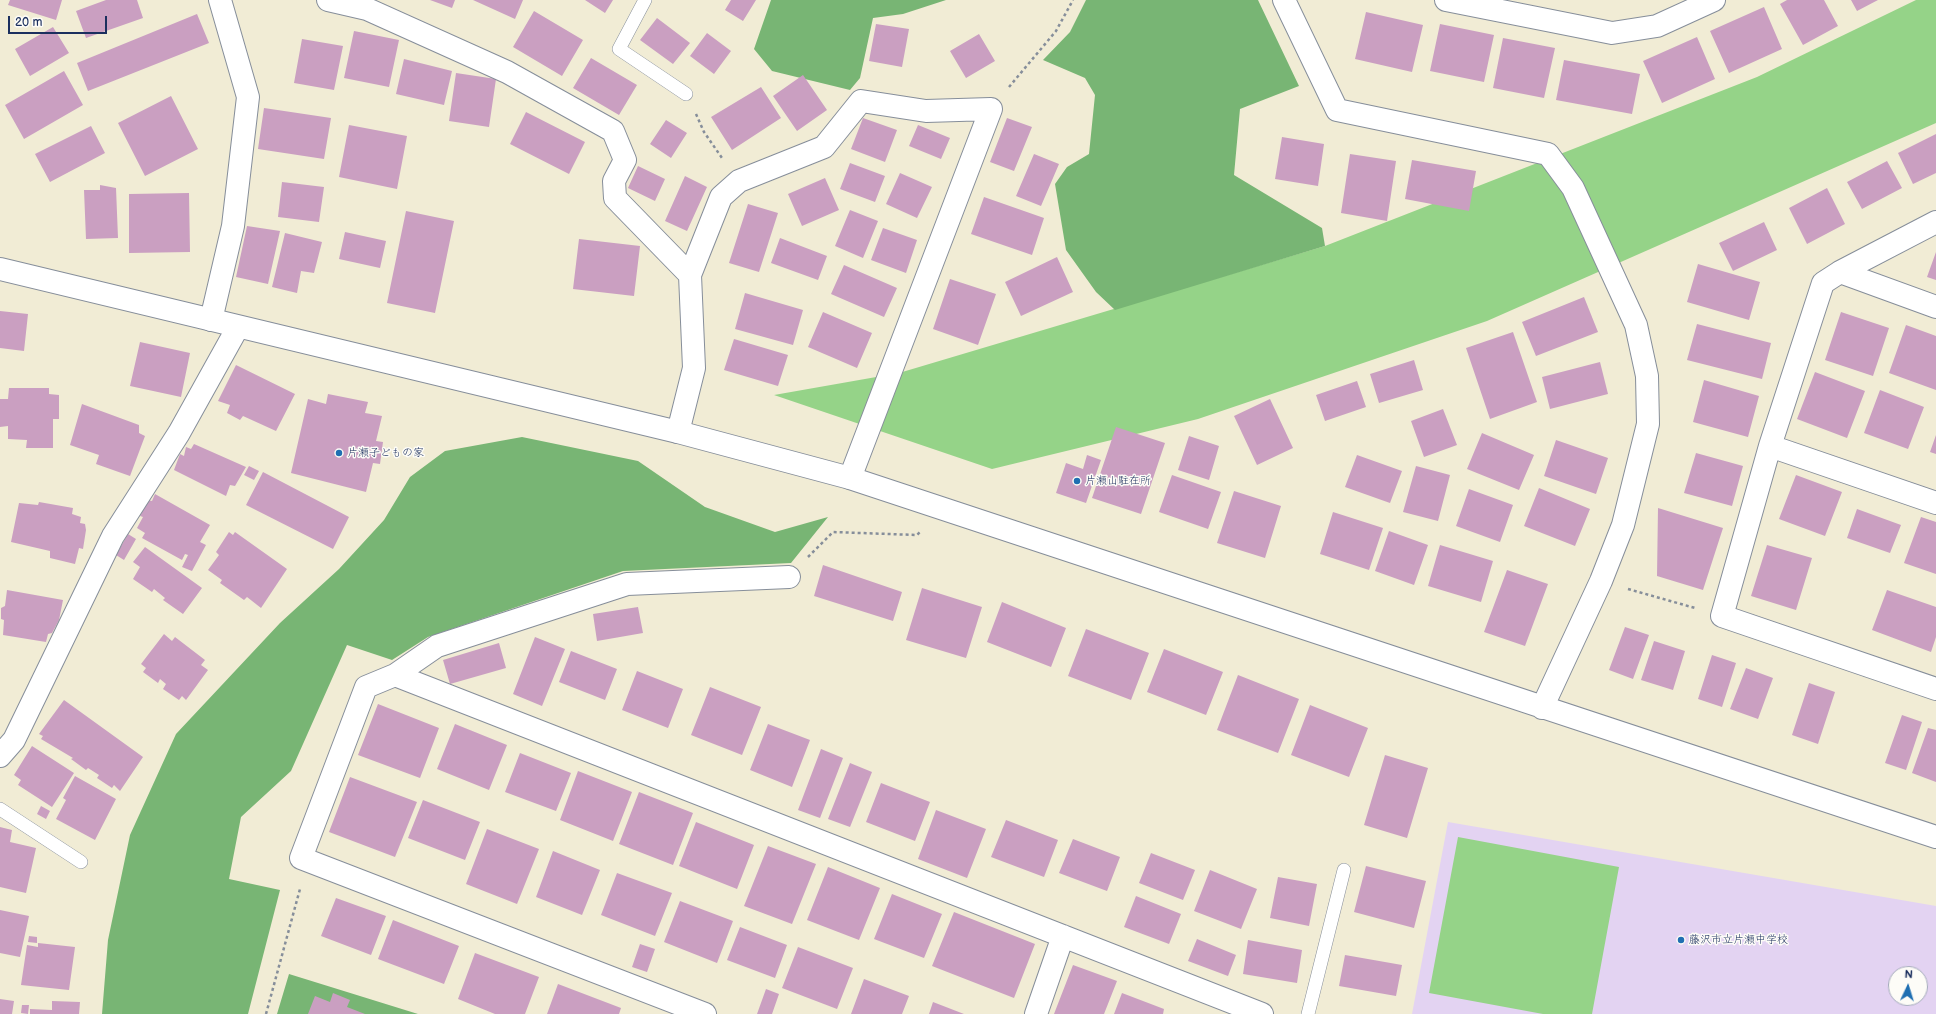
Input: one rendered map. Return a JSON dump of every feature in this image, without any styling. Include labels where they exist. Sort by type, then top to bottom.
[{"type":"street","points":[[211,320],[233,226],[248,97],[220,0]]},
{"type":"street","points":[[328,0],[367,9],[507,72],[613,132],[625,160],[614,181],[615,198],[690,275]]},
{"type":"street","points":[[1284,0],[1336,110],[1548,154],[1573,188],[1636,325],[1647,376],[1648,424],[1623,525],[1601,581],[1542,708]]},
{"type":"street","points":[[1446,0],[1612,33],[1658,26],[1714,0]]},
{"type":"street","points":[[678,432],[694,368],[690,275],[721,198],[739,180],[824,147],[861,101],[926,111],[991,109],[850,478]]},
{"type":"street","points":[[1936,222],[1840,272],[1824,283],[1770,446],[1722,616],[1936,689]]},
{"type":"street","points":[[0,269],[678,432],[850,478],[1936,837]]},
{"type":"street","points":[[1840,272],[1936,307]]},
{"type":"street","points":[[0,756],[14,740],[113,536],[179,433],[238,327]]},
{"type":"street","points":[[1770,446],[1936,502]]},
{"type":"street","points":[[705,1014],[301,858],[366,687],[395,676],[437,646],[627,584],[789,577]]},
{"type":"street","points":[[395,676],[1262,1014]]},
{"type":"street","points":[[1036,1014],[1063,936]]},
{"type":"lane","points":[[645,0],[619,49],[686,94]]},
{"type":"lane","points":[[0,809],[81,862]]},
{"type":"lane","points":[[1308,1014],[1344,870]]},
{"type":"path","points":[[991,109],[1056,31],[1073,0]]},
{"type":"path","points":[[789,577],[833,532],[917,535],[943,510]]},
{"type":"path","points":[[1601,581],[1722,616]]},
{"type":"path","points":[[266,1014],[308,861]]},
{"type":"shaded area","name":"藤沢市立片瀬中学校","points":[[1448,822],[1936,906],[1936,1014],[1412,1014]]},
{"type":"green space","points":[[771,0],[946,0],[903,14],[873,18],[860,78],[850,90],[772,71],[754,49]]},
{"type":"green space","points":[[1086,0],[1258,0],[1299,86],[1240,109],[1234,175],[1322,228],[1325,246],[1115,310],[1096,292],[1066,250],[1055,184],[1067,167],[1089,154],[1095,95],[1085,78],[1043,60],[1070,32]]},
{"type":"green space","points":[[1916,0],[1936,0],[1936,123],[1487,321],[1198,419],[992,469],[774,395],[899,373],[1325,246],[1757,77]]},
{"type":"green space","points":[[522,437],[638,461],[705,507],[775,532],[828,517],[791,563],[623,571],[428,637],[392,660],[347,645],[291,771],[241,817],[229,879],[280,890],[248,1014],[102,1014],[108,940],[130,835],[176,734],[280,623],[339,569],[384,520],[410,477],[445,451]]},
{"type":"green space","points":[[1458,837],[1619,867],[1592,1014],[1543,1014],[1429,993]]},
{"type":"green space","points":[[289,974],[418,1014],[277,1014]]},
{"type":"building","points":[[10,0],[62,0],[56,20],[8,5]]},
{"type":"building","points":[[106,0],[137,0],[143,18],[86,38],[76,11]]},
{"type":"building","points":[[430,0],[455,0],[452,8]]},
{"type":"building","points":[[473,0],[523,0],[515,19]]},
{"type":"building","points":[[585,0],[613,0],[605,13]]},
{"type":"building","points":[[731,0],[756,0],[743,21],[725,10]]},
{"type":"building","points":[[1787,0],[1824,0],[1838,26],[1803,45],[1780,4]]},
{"type":"building","points":[[1851,0],[1878,0],[1857,11]]},
{"type":"building","points":[[1764,7],[1782,49],[1729,73],[1710,31]]},
{"type":"building","points":[[534,11],[583,40],[562,76],[513,47]]},
{"type":"building","points":[[1366,12],[1423,25],[1412,72],[1355,59]]},
{"type":"building","points":[[197,14],[209,43],[88,91],[77,63]]},
{"type":"building","points":[[657,18],[690,43],[673,64],[640,40]]},
{"type":"building","points":[[876,24],[909,29],[902,67],[869,61]]},
{"type":"building","points":[[1440,24],[1494,35],[1484,82],[1430,71]]},
{"type":"building","points":[[53,27],[69,53],[30,76],[15,49]]},
{"type":"building","points":[[354,31],[399,40],[389,87],[344,78]]},
{"type":"building","points":[[707,33],[731,51],[714,74],[690,56]]},
{"type":"building","points":[[979,34],[995,61],[966,78],[950,51]]},
{"type":"building","points":[[1697,37],[1715,79],[1662,103],[1643,61]]},
{"type":"building","points":[[1503,38],[1555,48],[1544,98],[1493,88]]},
{"type":"building","points":[[302,39],[343,46],[334,90],[294,83]]},
{"type":"building","points":[[591,58],[637,85],[619,115],[573,88]]},
{"type":"building","points":[[404,59],[452,71],[444,105],[396,94]]},
{"type":"building","points":[[1564,60],[1640,74],[1632,114],[1556,100]]},
{"type":"building","points":[[64,71],[83,105],[24,139],[5,105]]},
{"type":"building","points":[[456,73],[496,79],[489,127],[449,121]]},
{"type":"building","points":[[803,75],[827,110],[797,131],[773,96]]},
{"type":"building","points":[[761,87],[781,118],[732,150],[711,117]]},
{"type":"building","points":[[171,96],[198,149],[145,176],[118,123]]},
{"type":"building","points":[[264,108],[331,118],[324,159],[258,149]]},
{"type":"building","points":[[526,112],[585,142],[569,174],[510,144]]},
{"type":"building","points":[[863,118],[897,130],[885,162],[851,149]]},
{"type":"building","points":[[1007,118],[1032,127],[1014,171],[990,162]]},
{"type":"building","points":[[666,120],[687,133],[671,158],[650,144]]},
{"type":"building","points":[[349,125],[407,136],[397,189],[339,177]]},
{"type":"building","points":[[918,125],[950,138],[941,159],[909,146]]},
{"type":"building","points":[[91,126],[105,153],[50,182],[35,154]]},
{"type":"building","points":[[1936,134],[1936,173],[1913,184],[1898,153]]},
{"type":"building","points":[[1282,137],[1324,144],[1318,186],[1275,179]]},
{"type":"building","points":[[1034,154],[1059,164],[1041,206],[1016,196]]},
{"type":"building","points":[[1350,154],[1396,161],[1387,221],[1341,213]]},
{"type":"building","points":[[1412,160],[1476,171],[1469,211],[1405,199]]},
{"type":"building","points":[[1887,161],[1902,188],[1862,209],[1847,182]]},
{"type":"building","points":[[850,163],[885,176],[875,202],[840,189]]},
{"type":"building","points":[[638,166],[665,179],[655,201],[628,188]]},
{"type":"building","points":[[900,173],[932,187],[917,218],[886,204]]},
{"type":"building","points":[[685,176],[707,187],[687,231],[665,221]]},
{"type":"building","points":[[825,178],[839,210],[802,226],[788,194]]},
{"type":"building","points":[[282,182],[324,187],[319,222],[278,217]]},
{"type":"building","points":[[100,185],[116,188],[118,238],[86,239],[84,190],[100,190]]},
{"type":"building","points":[[1827,188],[1845,224],[1807,244],[1789,208]]},
{"type":"building","points":[[189,193],[190,252],[129,253],[129,194]]},
{"type":"building","points":[[984,197],[1044,218],[1032,255],[971,234]]},
{"type":"building","points":[[748,204],[778,213],[759,272],[729,263]]},
{"type":"building","points":[[850,210],[878,221],[863,258],[835,246]]},
{"type":"building","points":[[406,211],[454,221],[435,313],[387,303]]},
{"type":"building","points":[[1764,222],[1777,250],[1733,271],[1719,243]]},
{"type":"building","points":[[247,226],[280,231],[268,284],[236,277]]},
{"type":"building","points":[[883,228],[917,240],[906,273],[871,260]]},
{"type":"building","points":[[345,232],[386,241],[380,268],[339,259]]},
{"type":"building","points":[[285,233],[322,242],[314,273],[301,271],[297,293],[272,287]]},
{"type":"building","points":[[780,238],[827,256],[818,280],[771,263]]},
{"type":"building","points":[[579,239],[640,246],[634,296],[573,289]]},
{"type":"building","points":[[1936,252],[1936,280],[1927,277]]},
{"type":"building","points":[[1057,257],[1073,292],[1021,316],[1005,282]]},
{"type":"building","points":[[1698,264],[1760,282],[1749,320],[1687,302]]},
{"type":"building","points":[[844,265],[897,288],[884,317],[831,294]]},
{"type":"building","points":[[950,279],[996,294],[978,345],[933,329]]},
{"type":"building","points":[[745,293],[803,310],[793,345],[735,329]]},
{"type":"building","points":[[1584,297],[1598,332],[1536,356],[1522,322]]},
{"type":"building","points":[[0,311],[28,314],[24,351],[0,348]]},
{"type":"building","points":[[823,312],[872,333],[857,368],[808,347]]},
{"type":"building","points":[[1841,312],[1889,328],[1873,376],[1825,360]]},
{"type":"building","points":[[1697,324],[1771,343],[1762,379],[1687,360]]},
{"type":"building","points":[[1906,325],[1936,336],[1936,390],[1889,373]]},
{"type":"building","points":[[1513,332],[1537,402],[1490,419],[1466,348]]},
{"type":"building","points":[[734,339],[788,355],[778,386],[724,370]]},
{"type":"building","points":[[140,342],[190,353],[181,397],[130,386]]},
{"type":"building","points":[[1414,360],[1423,390],[1379,403],[1370,374]]},
{"type":"building","points":[[1600,362],[1608,394],[1550,409],[1542,377]]},
{"type":"building","points":[[236,365],[295,394],[276,431],[243,416],[240,420],[227,413],[230,405],[218,401]]},
{"type":"building","points":[[1815,372],[1865,391],[1847,438],[1797,419]]},
{"type":"building","points":[[1704,380],[1759,396],[1748,437],[1693,422]]},
{"type":"building","points":[[1357,381],[1366,407],[1325,421],[1316,395]]},
{"type":"building","points":[[9,388],[49,388],[49,394],[59,395],[59,419],[53,419],[53,448],[26,448],[27,440],[8,439],[8,426],[0,427],[0,399],[8,399]]},
{"type":"building","points":[[1880,390],[1924,407],[1908,449],[1864,433]]},
{"type":"building","name":"片瀬子どもの家","points":[[328,394],[368,402],[365,413],[382,416],[376,441],[383,442],[380,464],[373,463],[366,492],[291,473],[308,399],[326,404]]},
{"type":"building","points":[[1270,399],[1293,448],[1257,465],[1234,416]]},
{"type":"building","points":[[82,404],[139,425],[139,433],[145,436],[130,476],[96,464],[99,455],[70,445]]},
{"type":"building","points":[[1443,409],[1457,445],[1424,457],[1411,421]]},
{"type":"building","points":[[1116,427],[1165,443],[1141,514],[1092,498]]},
{"type":"building","points":[[1482,433],[1534,455],[1519,490],[1467,469]]},
{"type":"building","points":[[1936,435],[1936,454],[1930,452]]},
{"type":"building","points":[[1189,436],[1219,446],[1209,480],[1178,470]]},
{"type":"building","points":[[1556,440],[1608,458],[1596,494],[1544,476]]},
{"type":"building","points":[[194,444],[246,467],[235,486],[230,485],[226,496],[174,470],[180,454],[184,456],[186,447],[191,449]]},
{"type":"building","points":[[1696,453],[1743,466],[1732,506],[1684,493]]},
{"type":"building","name":"片瀬山駐在所","points":[[1087,455],[1101,460],[1086,503],[1056,493],[1066,463],[1083,469]]},
{"type":"building","points":[[1357,455],[1402,471],[1390,503],[1345,487]]},
{"type":"building","points":[[249,466],[259,471],[254,480],[244,475]]},
{"type":"building","points":[[1416,466],[1450,475],[1438,521],[1403,512]]},
{"type":"building","points":[[263,472],[349,517],[333,549],[246,505]]},
{"type":"building","points":[[1172,475],[1221,492],[1208,529],[1159,512]]},
{"type":"building","points":[[1796,475],[1842,492],[1825,536],[1779,519]]},
{"type":"building","points":[[1539,488],[1590,509],[1575,546],[1524,526]]},
{"type":"building","points":[[1469,489],[1513,505],[1500,542],[1456,526]]},
{"type":"building","points":[[1234,491],[1281,506],[1265,558],[1217,543]]},
{"type":"building","points":[[155,494],[210,525],[200,542],[206,545],[192,571],[182,567],[188,555],[185,554],[182,560],[142,538],[145,533],[137,528],[143,517],[140,516],[148,500],[152,501]]},
{"type":"building","points":[[39,502],[73,508],[72,514],[81,517],[80,523],[85,524],[86,530],[83,549],[79,548],[75,564],[50,558],[50,551],[11,542],[19,503],[38,505]]},
{"type":"building","points":[[1658,508],[1723,528],[1703,590],[1657,576]]},
{"type":"building","points":[[1857,509],[1901,525],[1890,553],[1847,538]]},
{"type":"building","points":[[1333,512],[1383,528],[1369,570],[1320,554]]},
{"type":"building","points":[[1921,517],[1936,522],[1936,574],[1904,563]]},
{"type":"building","points":[[1389,531],[1428,545],[1414,585],[1375,571]]},
{"type":"building","points":[[229,532],[233,535],[235,532],[287,569],[261,608],[247,597],[244,600],[220,583],[222,580],[208,570],[219,555],[216,552]]},
{"type":"building","points":[[128,534],[136,539],[124,560],[116,555]]},
{"type":"building","points":[[1440,545],[1493,561],[1481,602],[1428,586]]},
{"type":"building","points":[[1767,545],[1812,558],[1796,610],[1751,596]]},
{"type":"building","points":[[145,547],[202,588],[183,614],[163,600],[165,598],[154,589],[152,592],[133,579],[140,567],[133,562]]},
{"type":"building","points":[[823,565],[902,592],[893,621],[814,596]]},
{"type":"building","points":[[1507,570],[1548,584],[1525,646],[1484,632]]},
{"type":"building","points":[[922,588],[982,607],[966,658],[906,640]]},
{"type":"building","points":[[7,590],[63,600],[59,620],[52,633],[48,634],[46,642],[3,635],[4,620],[1,619],[1,608],[5,606]]},
{"type":"building","points":[[1887,590],[1936,607],[1936,637],[1931,652],[1872,630]]},
{"type":"building","points":[[1002,602],[1066,628],[1051,667],[987,642]]},
{"type":"building","points":[[638,607],[643,633],[597,641],[593,614]]},
{"type":"building","points":[[1625,627],[1649,635],[1633,679],[1609,670]]},
{"type":"building","points":[[1086,629],[1149,653],[1131,700],[1068,676]]},
{"type":"building","points":[[164,634],[172,641],[175,637],[205,660],[201,665],[208,670],[186,700],[182,696],[179,700],[163,689],[166,684],[160,679],[158,683],[143,672],[146,668],[141,664]]},
{"type":"building","points":[[535,637],[565,649],[542,706],[513,694]]},
{"type":"building","points":[[1654,641],[1685,651],[1673,690],[1641,680]]},
{"type":"building","points":[[499,643],[506,668],[450,684],[443,660]]},
{"type":"building","points":[[1164,649],[1223,672],[1206,715],[1147,692]]},
{"type":"building","points":[[571,651],[617,669],[605,700],[559,682]]},
{"type":"building","points":[[1712,655],[1736,663],[1722,707],[1698,699]]},
{"type":"building","points":[[1746,668],[1773,678],[1758,719],[1730,709]]},
{"type":"building","points":[[637,671],[683,689],[668,728],[622,710]]},
{"type":"building","points":[[1238,675],[1299,699],[1278,753],[1217,730]]},
{"type":"building","points":[[1809,683],[1835,692],[1818,744],[1792,735]]},
{"type":"building","points":[[710,687],[761,707],[742,755],[691,735]]},
{"type":"building","points":[[64,700],[143,757],[120,791],[114,785],[112,788],[97,778],[99,775],[88,768],[86,770],[71,759],[73,758],[41,739],[43,736],[39,734]]},
{"type":"building","points":[[378,704],[439,728],[420,778],[358,755]]},
{"type":"building","points":[[1310,705],[1368,728],[1349,777],[1291,755]]},
{"type":"building","points":[[1902,715],[1922,722],[1906,770],[1885,763]]},
{"type":"building","points":[[455,724],[507,745],[489,790],[437,769]]},
{"type":"building","points":[[768,724],[810,740],[792,787],[750,770]]},
{"type":"building","points":[[1928,728],[1936,730],[1936,782],[1912,773]]},
{"type":"building","points":[[32,746],[74,773],[52,807],[18,785],[21,780],[14,775]]},
{"type":"building","points":[[821,749],[843,758],[820,818],[798,810]]},
{"type":"building","points":[[520,753],[571,773],[556,811],[505,792]]},
{"type":"building","points":[[1385,755],[1428,768],[1407,838],[1364,825]]},
{"type":"building","points":[[850,763],[872,772],[850,827],[828,819]]},
{"type":"building","points":[[578,771],[632,792],[613,841],[560,820]]},
{"type":"building","points":[[75,776],[116,799],[95,840],[56,819],[66,800],[63,798]]},
{"type":"building","points":[[350,777],[417,802],[395,857],[329,832]]},
{"type":"building","points":[[881,783],[930,802],[915,841],[866,822]]},
{"type":"building","points":[[639,792],[693,813],[673,865],[619,844]]},
{"type":"building","points":[[423,800],[480,822],[465,860],[408,838]]},
{"type":"building","points":[[41,806],[50,811],[46,819],[37,814]]},
{"type":"building","points":[[936,810],[986,829],[967,878],[918,859]]},
{"type":"building","points":[[1006,820],[1058,840],[1044,877],[991,857]]},
{"type":"building","points":[[696,822],[754,845],[737,889],[679,866]]},
{"type":"building","points":[[0,827],[12,830],[10,842],[36,848],[26,893],[0,887]]},
{"type":"building","points":[[487,829],[539,849],[517,904],[466,884]]},
{"type":"building","points":[[1073,839],[1120,857],[1107,891],[1059,873]]},
{"type":"building","points":[[768,846],[816,864],[792,924],[744,906]]},
{"type":"building","points":[[553,851],[600,870],[582,915],[536,897]]},
{"type":"building","points":[[1151,853],[1195,870],[1183,900],[1139,883]]},
{"type":"building","points":[[1366,866],[1426,881],[1414,928],[1354,912]]},
{"type":"building","points":[[828,867],[880,888],[859,940],[807,920]]},
{"type":"building","points":[[1210,870],[1257,889],[1241,929],[1194,911]]},
{"type":"building","points":[[617,873],[672,893],[655,936],[601,915]]},
{"type":"building","points":[[1278,877],[1317,884],[1309,926],[1270,918]]},
{"type":"building","points":[[892,894],[942,914],[924,958],[874,939]]},
{"type":"building","points":[[1136,896],[1181,914],[1169,944],[1124,927]]},
{"type":"building","points":[[336,898],[386,916],[371,955],[321,936]]},
{"type":"building","points":[[680,901],[733,921],[717,963],[664,942]]},
{"type":"building","points":[[0,910],[29,916],[20,957],[0,953]]},
{"type":"building","points":[[954,912],[1035,944],[1014,998],[932,966]]},
{"type":"building","points":[[393,920],[459,946],[444,984],[378,959]]},
{"type":"building","points":[[740,927],[787,945],[775,978],[727,960]]},
{"type":"building","points":[[29,936],[37,937],[37,943],[28,942]]},
{"type":"building","points":[[1197,939],[1236,955],[1228,976],[1188,961]]},
{"type":"building","points":[[1248,940],[1302,950],[1297,983],[1243,974]]},
{"type":"building","points":[[38,943],[75,947],[69,990],[21,985],[27,945],[38,947]]},
{"type":"building","points":[[640,944],[655,949],[647,972],[632,967]]},
{"type":"building","points":[[798,947],[853,968],[837,1009],[782,988]]},
{"type":"building","points":[[475,953],[539,977],[525,1014],[495,1014],[458,999]]},
{"type":"building","points":[[1345,955],[1402,965],[1396,996],[1339,986]]},
{"type":"building","points":[[1073,965],[1117,981],[1104,1014],[1054,1014]]},
{"type":"building","points":[[864,979],[909,996],[902,1014],[851,1014]]},
{"type":"building","points":[[558,984],[621,1008],[619,1014],[547,1014]]},
{"type":"building","points":[[766,989],[779,994],[772,1014],[757,1014]]},
{"type":"building","points":[[333,993],[350,1000],[347,1007],[365,1014],[308,1014],[315,996],[330,1002]]},
{"type":"building","points":[[1122,993],[1164,1009],[1163,1014],[1114,1014]]},
{"type":"building","points":[[0,999],[14,1001],[12,1014],[0,1014]]},
{"type":"building","points":[[52,1001],[80,1002],[79,1014],[30,1014],[30,1009],[52,1010]]},
{"type":"building","points":[[933,1002],[964,1014],[929,1014]]},
{"type":"building","points":[[22,1005],[29,1005],[28,1014],[21,1013]]},
{"type":"place","name":"片瀬子どもの家","points":[[339,453]]},
{"type":"place","name":"片瀬山駐在所","points":[[1077,481]]},
{"type":"place","name":"藤沢市立片瀬中学校","points":[[1681,940]]}]
